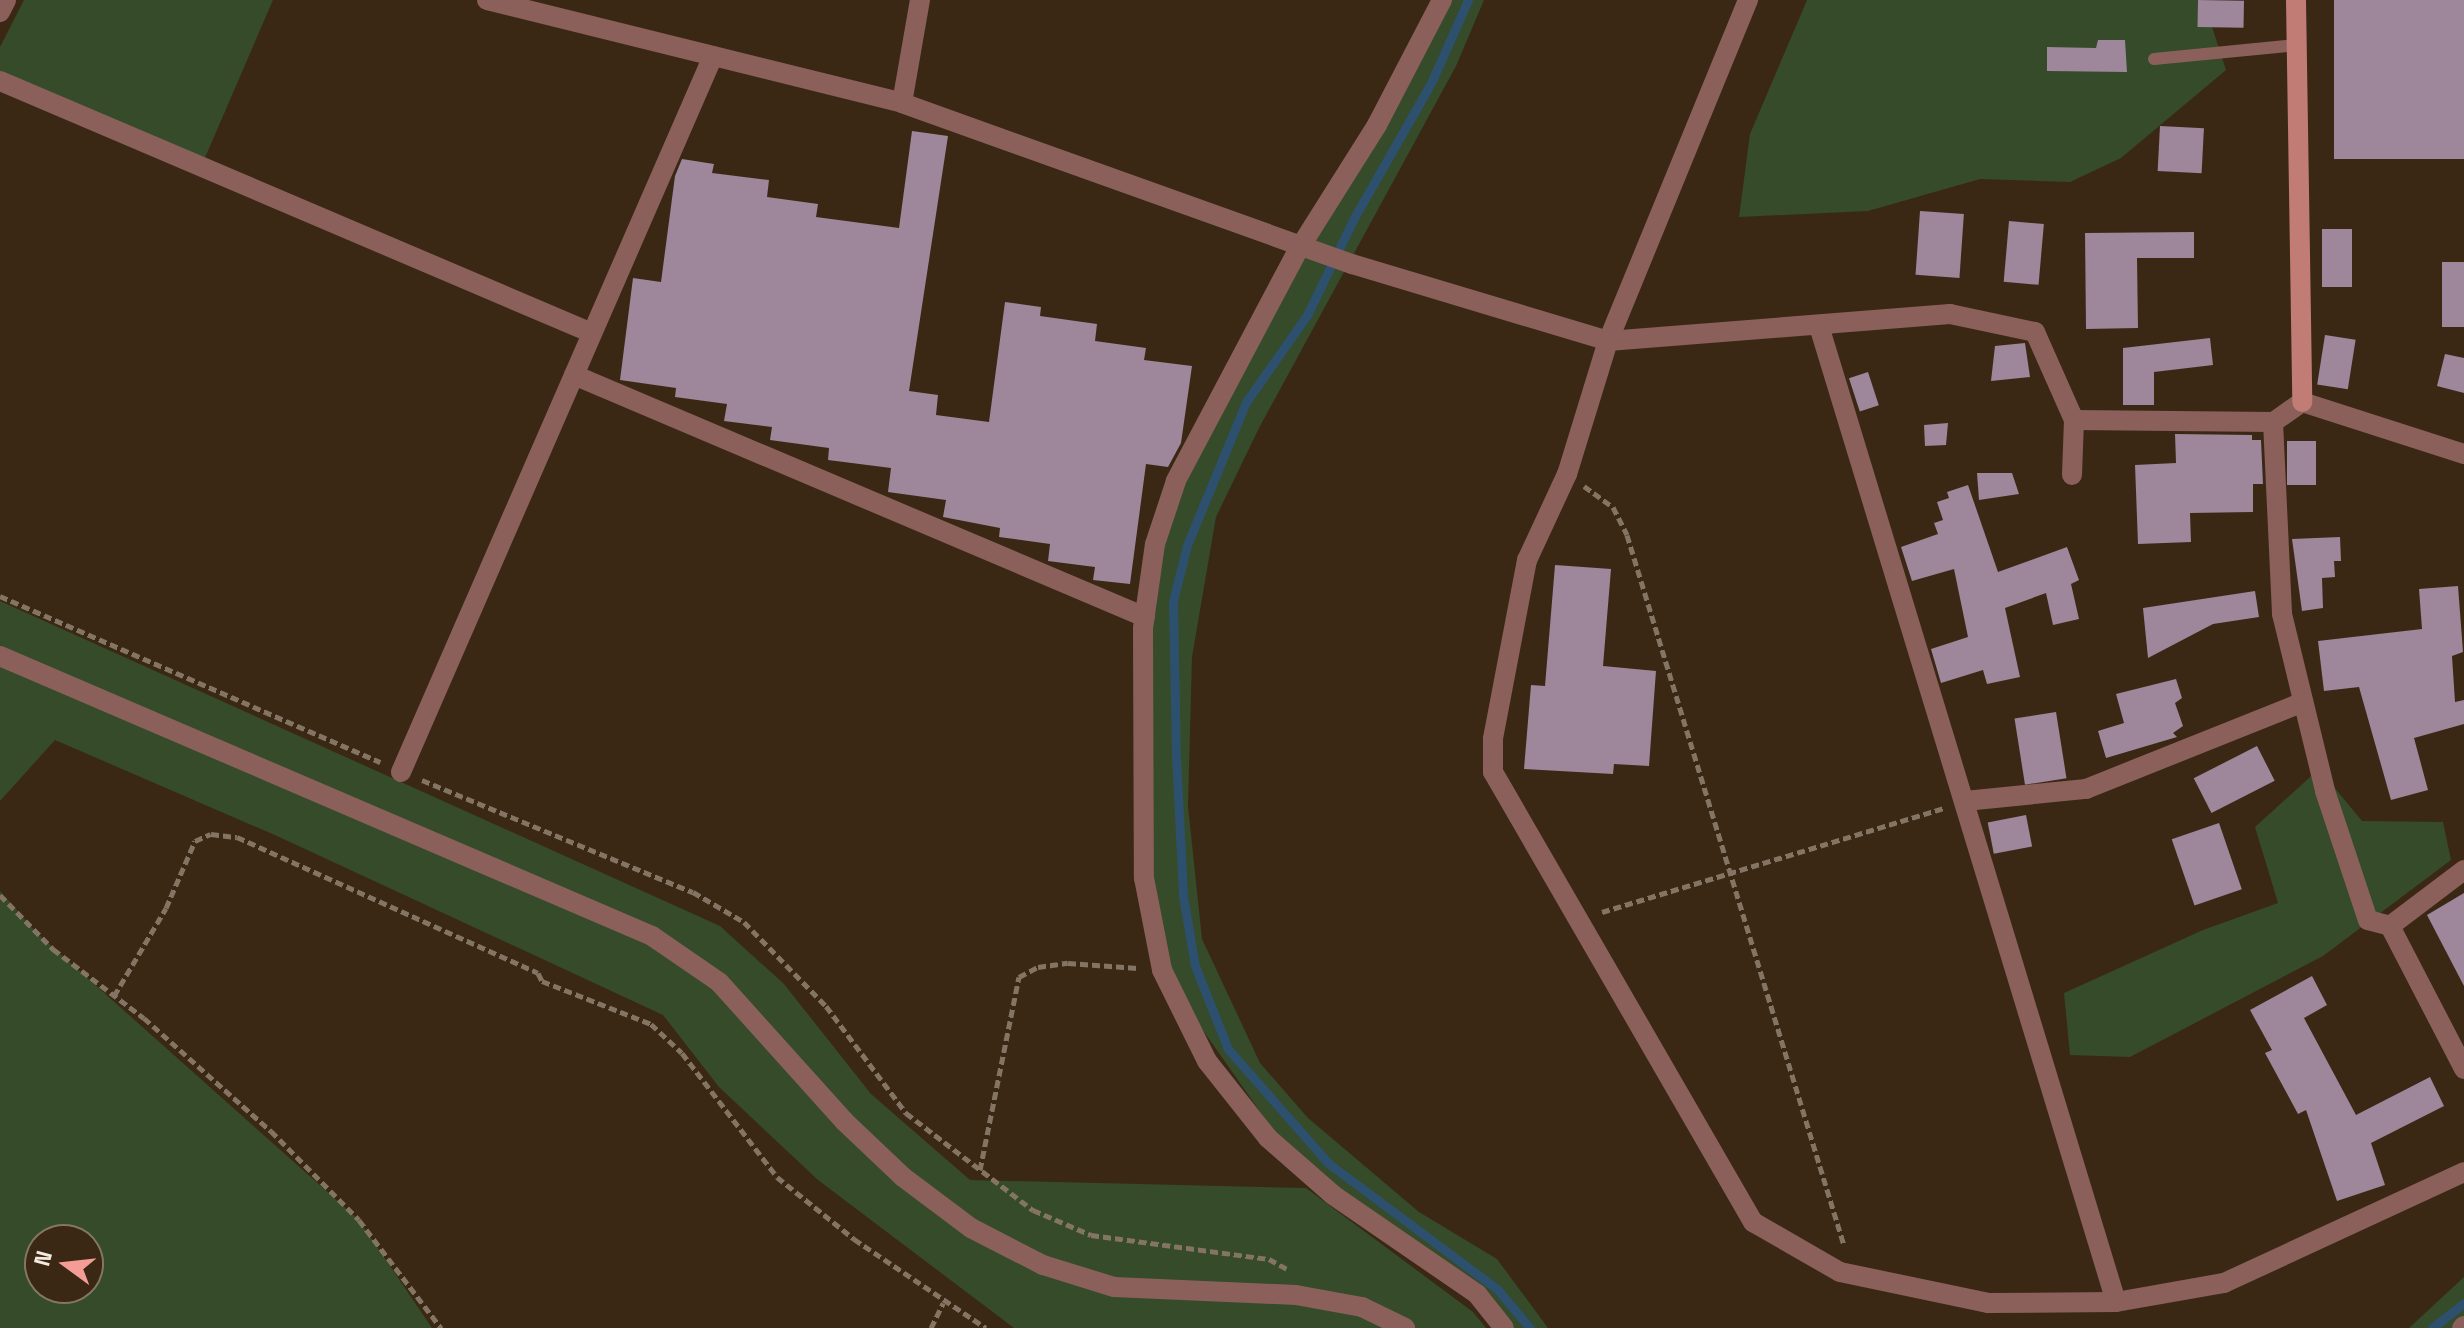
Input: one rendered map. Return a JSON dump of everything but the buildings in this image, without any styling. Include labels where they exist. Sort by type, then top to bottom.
[{"type":"street","points":[[0,12],[6,0]]},
{"type":"street","points":[[487,0],[902,103],[1352,264],[1608,341],[1950,314],[2035,332],[2074,420],[2072,475]]},
{"type":"street","points":[[902,103],[920,0]]},
{"type":"street","points":[[1442,0],[1377,125],[1304,246],[1176,481],[1155,544],[1145,617],[1144,878],[1162,970],[1207,1061],[1268,1138],[1333,1195],[1477,1294],[1504,1328]]},
{"type":"street","points":[[1748,0],[1608,341],[1567,474],[1527,560],[1493,739],[1493,772],[1753,1222],[1840,1272],[1988,1303],[2116,1302],[2224,1283],[2464,1172]]},
{"type":"street","points":[[2296,0],[2302,402]]},
{"type":"street","points":[[401,772],[713,56]]},
{"type":"street","points":[[0,81],[592,333]]},
{"type":"street","points":[[1819,326],[2116,1302]]},
{"type":"street","points":[[574,375],[1145,617]]},
{"type":"street","points":[[2074,420],[2273,422],[2302,402]]},
{"type":"street","points":[[2302,402],[2464,454]]},
{"type":"street","points":[[2273,422],[2282,614],[2325,791],[2368,920],[2390,926],[2464,1069]]},
{"type":"street","points":[[0,656],[652,936],[719,982],[844,1121],[903,1177],[971,1228],[1043,1265],[1114,1287],[1296,1295],[1337,1302],[1362,1307],[1405,1328]]},
{"type":"street","points":[[1965,801],[2086,789],[2303,702]]},
{"type":"street","points":[[2390,926],[2464,870]]},
{"type":"lane","points":[[2154,59],[2297,45]]},
{"type":"path","points":[[1567,474],[1613,507],[1627,535],[1845,1250],[1840,1272]]},
{"type":"path","points":[[1578,918],[1731,875],[1965,801]]},
{"type":"path","points":[[114,996],[166,908],[195,841],[211,834],[237,837],[538,973],[542,981],[651,1024],[682,1053],[777,1177],[943,1303],[986,1328]]},
{"type":"path","points":[[0,895],[53,949],[114,996],[271,1131],[359,1220],[441,1328]]},
{"type":"path","points":[[980,1170],[1019,977],[1038,967],[1068,963],[1162,970]]},
{"type":"path","points":[[931,1328],[943,1303]]},
{"type":"green space","points":[[24,0],[273,0],[201,167],[0,81],[0,47]]},
{"type":"green space","points":[[1437,0],[1484,0],[1456,66],[1259,428],[1216,517],[1192,657],[1188,806],[1202,939],[1260,1063],[1308,1118],[1419,1212],[1497,1259],[1548,1328],[1503,1328],[1371,1220],[1273,1130],[1164,975],[1146,893],[1145,617],[1176,481]]},
{"type":"green space","points":[[1807,0],[2197,0],[2204,2],[2226,70],[2121,158],[2070,182],[1980,179],[1868,211],[1739,217],[1750,134]]},
{"type":"green space","points":[[0,601],[720,926],[784,984],[871,1094],[970,1180],[1306,1188],[1473,1312],[1486,1328],[1014,1328],[818,1180],[719,1087],[663,1015],[277,836],[55,740],[0,801]]},
{"type":"green space","points":[[2319,769],[2362,821],[2443,822],[2451,860],[2323,956],[2130,1057],[2070,1055],[2064,993],[2203,930],[2278,903],[2255,827]]},
{"type":"green space","points":[[0,891],[37,933],[359,1220],[432,1328],[0,1328]]},
{"type":"green space","points":[[2464,1277],[2464,1321],[2458,1328],[2409,1328]]},
{"type":"waterway","points":[[1468,0],[1431,83],[1353,220],[1307,315],[1246,402],[1187,545],[1173,601],[1176,756],[1183,896],[1195,966],[1228,1049],[1328,1163],[1497,1289],[1530,1328]]},
{"type":"waterway","points":[[2432,1328],[2464,1303]]}]
